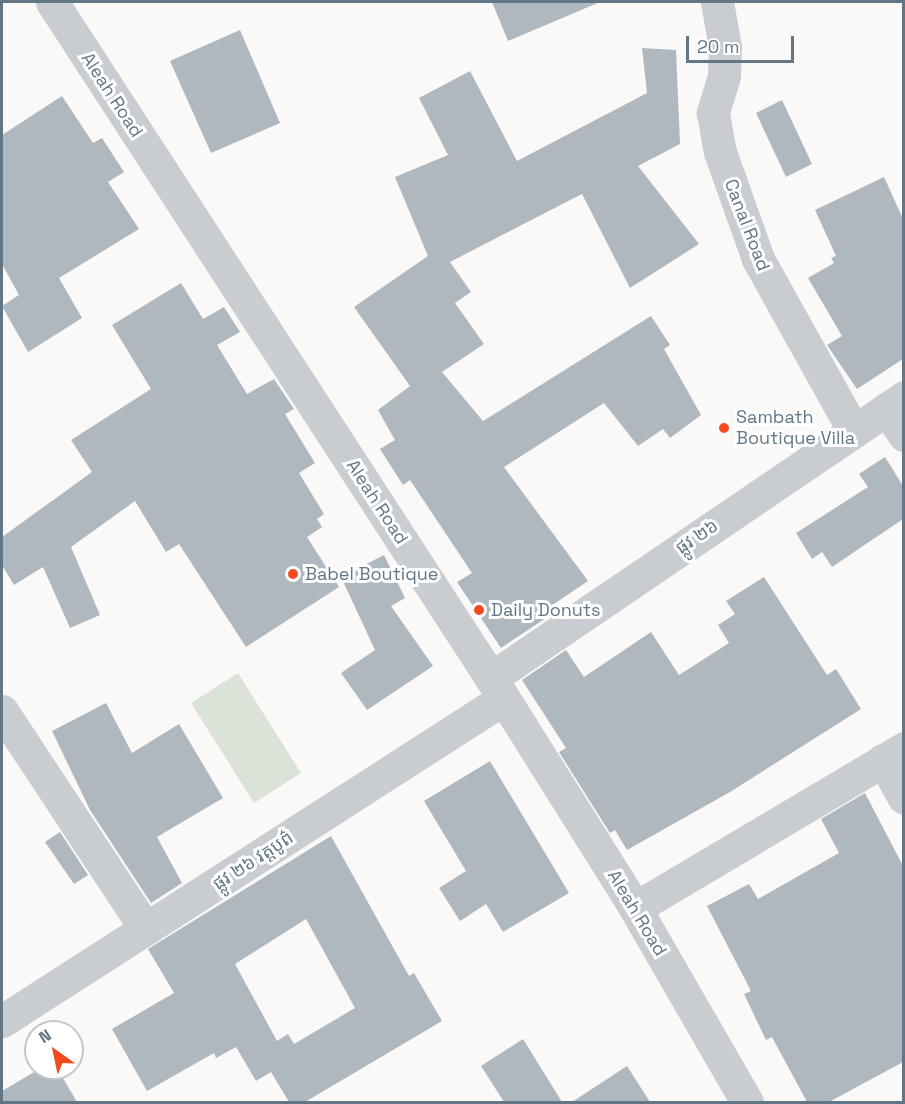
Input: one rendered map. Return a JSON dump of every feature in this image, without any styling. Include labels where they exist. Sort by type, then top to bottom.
[{"type":"street","name":"Aleah Road","points":[[52,2],[497,689],[635,908],[747,1102]]},
{"type":"street","name":"Canal Road","points":[[717,2],[725,47],[724,76],[713,113],[720,152],[758,259],[853,430]]},
{"type":"street","name":"ផ្លូវ ២៦","points":[[497,689],[853,430],[898,414]]},
{"type":"street","name":"ផ្លូវ ២៦ វត្តបូព៌","points":[[2,1022],[146,929],[497,689]]},
{"type":"street","points":[[2,711],[146,929]]},
{"type":"street","points":[[635,908],[893,754],[903,798]]},
{"type":"shaded area","points":[[238,673],[301,773],[254,803],[191,703]]},
{"type":"building","points":[[492,2],[600,2],[508,41]]},
{"type":"building","points":[[240,30],[280,123],[211,153],[170,61]]},
{"type":"building","points":[[642,48],[676,50],[680,144],[638,166],[699,244],[630,288],[582,194],[450,262],[471,292],[455,303],[484,344],[442,372],[483,421],[651,316],[670,345],[664,349],[701,415],[670,438],[663,429],[638,446],[604,403],[504,467],[588,581],[542,612],[546,618],[501,648],[457,582],[472,573],[410,480],[403,485],[380,449],[395,440],[378,410],[410,386],[354,307],[428,256],[395,177],[448,155],[419,98],[470,71],[517,161],[647,93]]},
{"type":"building","points":[[62,96],[93,143],[102,138],[124,172],[108,182],[139,229],[59,278],[82,318],[28,352],[2,306],[19,295],[2,264],[2,135]]},
{"type":"building","points":[[782,100],[812,164],[786,177],[756,113]]},
{"type":"building","points":[[884,177],[903,219],[903,359],[857,389],[827,345],[842,336],[808,278],[834,263],[831,258],[836,256],[815,210]]},
{"type":"building","points":[[181,283],[203,319],[224,307],[240,332],[217,345],[247,394],[274,379],[294,409],[285,414],[315,463],[299,473],[324,514],[317,519],[322,527],[307,537],[339,587],[246,647],[179,544],[166,552],[135,501],[71,547],[100,615],[70,628],[43,567],[14,585],[2,565],[2,537],[92,472],[71,440],[151,389],[112,325]]},
{"type":"building","points":[[885,457],[903,486],[903,519],[832,567],[822,552],[812,559],[796,533],[868,487],[859,474]]},
{"type":"building","points":[[384,555],[405,598],[391,606],[433,666],[367,710],[341,673],[375,650],[341,577]]},
{"type":"building","points":[[764,577],[827,675],[836,669],[861,709],[730,792],[627,850],[615,830],[610,833],[559,752],[566,748],[522,680],[566,650],[584,677],[651,632],[679,675],[729,643],[718,625],[735,614],[726,601]]},
{"type":"building","points":[[106,703],[132,753],[179,724],[223,798],[157,837],[182,883],[151,903],[90,810],[52,731]]},
{"type":"building","points":[[490,761],[569,893],[503,932],[486,904],[460,921],[439,888],[466,871],[424,801]]},
{"type":"building","points":[[865,793],[903,866],[903,1062],[829,1102],[807,1102],[772,1037],[766,1040],[744,994],[751,991],[707,906],[749,884],[758,899],[839,853],[821,819]]},
{"type":"building","points":[[60,832],[88,875],[74,884],[45,842]]},
{"type":"building","points":[[331,836],[409,976],[414,973],[442,1021],[305,1102],[289,1102],[271,1072],[256,1081],[236,1047],[216,1058],[214,1053],[147,1091],[112,1029],[174,993],[148,949]],"holes":[[[306,919],[355,1008],[294,1044],[288,1034],[277,1041],[235,964]]]},
{"type":"building","points":[[523,1039],[562,1102],[504,1102],[481,1066]]},
{"type":"building","points":[[627,1066],[650,1102],[572,1102]]},
{"type":"building","points":[[24,1078],[24,1080],[64,1080],[77,1102],[2,1102],[2,1091]]},
{"type":"place","name":"Sambath Boutique Villa","points":[[724,428]]},
{"type":"place","name":"Babel Boutique","points":[[293,574]]},
{"type":"place","name":"Daily Donuts","points":[[479,610]]}]
